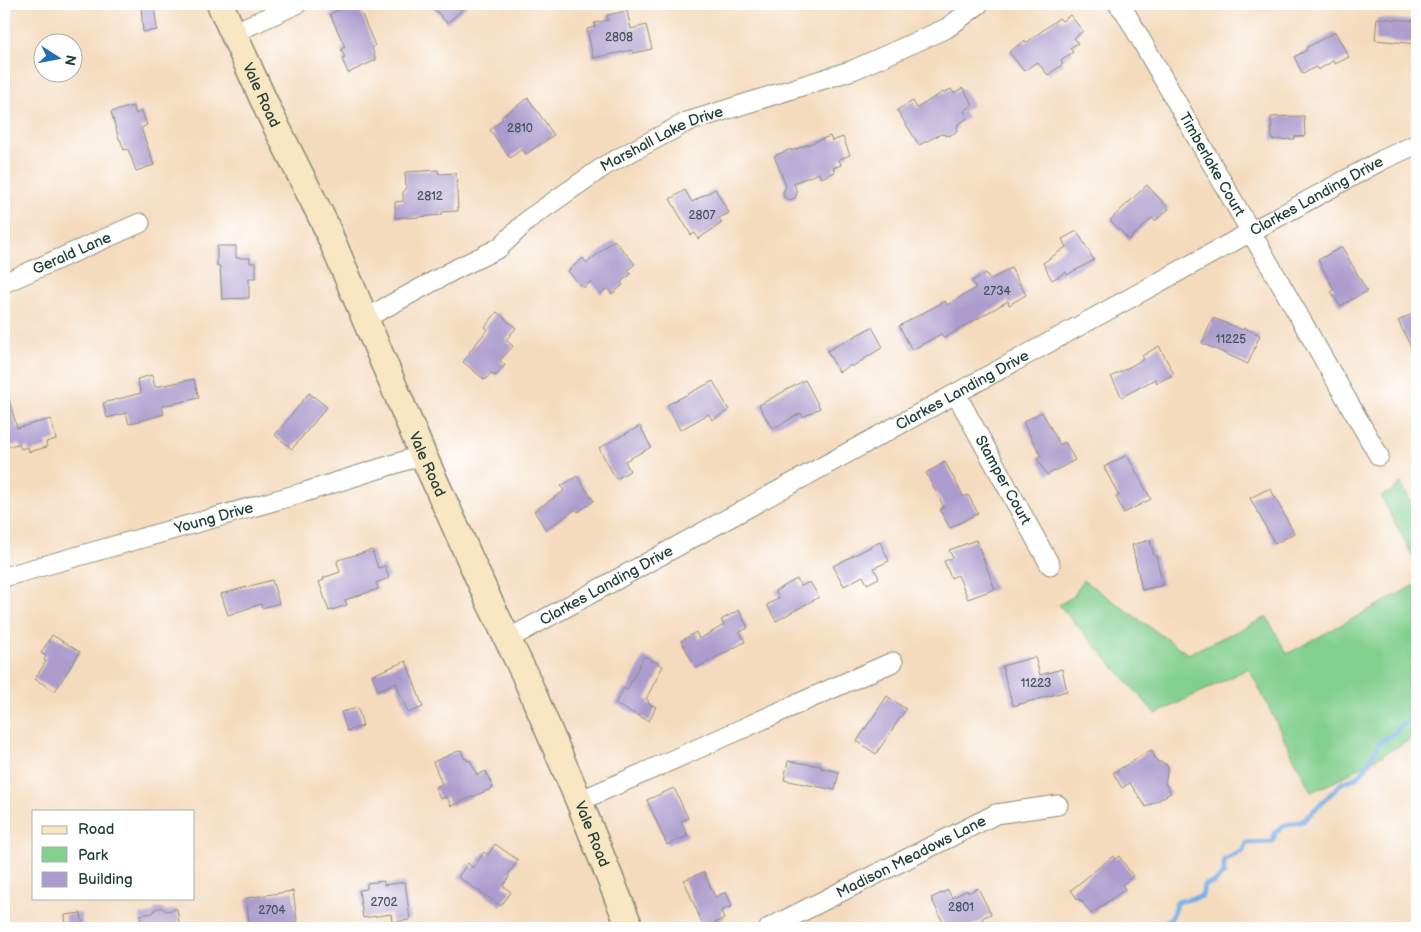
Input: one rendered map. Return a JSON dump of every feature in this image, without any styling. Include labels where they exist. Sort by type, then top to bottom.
[{"type":"main road","name":"Vale Road","points":[[220,4],[269,112],[324,222],[423,454],[508,639],[579,801],[630,928]]},
{"type":"street","points":[[233,33],[297,4]]},
{"type":"street","name":"Marshall Lake Drive","points":[[366,318],[498,248],[530,218],[606,165],[687,122],[853,70],[947,28],[979,4]]},
{"type":"street","name":"Timberlake Court","points":[[1118,4],[1125,12],[1379,456]]},
{"type":"street","name":"Clarkes Landing Drive","points":[[508,639],[1382,160],[1417,144]]},
{"type":"street","name":"Gerald Lane","points":[[4,283],[140,223]]},
{"type":"street","name":"Stamper Court","points":[[956,394],[1050,565]]},
{"type":"street","name":"Young Drive","points":[[4,577],[302,493],[423,454]]},
{"type":"street","points":[[579,801],[674,761],[775,713],[893,662]]},
{"type":"street","name":"Madison Meadows Lane","points":[[769,928],[996,814],[1058,805]]},
{"type":"green space","points":[[1401,483],[1417,514],[1417,565],[1381,496],[1392,491]]},
{"type":"green space","points":[[1083,580],[1188,654],[1267,617],[1287,654],[1417,584],[1417,736],[1334,782],[1311,792],[1249,668],[1156,714],[1059,605],[1074,596]]},
{"type":"building","points":[[154,4],[157,30],[143,32],[141,5]]},
{"type":"building","points":[[430,4],[469,4],[447,23]]},
{"type":"building","points":[[358,5],[375,46],[372,48],[376,60],[348,73],[342,59],[345,58],[341,49],[345,47],[330,14],[348,6],[349,8]]},
{"type":"building","points":[[627,11],[631,29],[646,25],[652,49],[633,53],[632,50],[593,58],[587,29],[595,27],[594,23],[608,20],[607,15]]},
{"type":"building","points":[[1070,15],[1083,31],[1074,38],[1078,43],[1070,48],[1073,52],[1061,61],[1063,64],[1048,75],[1037,62],[1024,71],[1009,52],[1024,41],[1026,43],[1059,18],[1062,21]]},
{"type":"building","points":[[1377,18],[1417,21],[1417,44],[1375,40]]},
{"type":"building","points":[[1335,32],[1349,57],[1335,64],[1333,61],[1318,70],[1316,67],[1303,74],[1294,57]]},
{"type":"building","points":[[963,88],[973,105],[964,111],[968,118],[958,124],[956,132],[949,136],[941,134],[919,145],[897,110],[913,101],[917,108],[943,92],[951,89],[954,93]]},
{"type":"building","points":[[528,98],[554,135],[526,154],[522,149],[510,158],[490,130],[503,119],[501,117]]},
{"type":"building","points":[[133,106],[136,114],[142,111],[147,125],[141,128],[154,165],[136,171],[128,149],[124,150],[119,139],[111,112]]},
{"type":"building","points":[[1304,116],[1305,136],[1294,137],[1294,139],[1272,140],[1271,117]]},
{"type":"building","points":[[830,136],[832,141],[843,137],[850,155],[839,159],[841,165],[833,168],[835,172],[821,178],[819,173],[794,183],[797,193],[795,198],[790,200],[785,198],[783,192],[786,186],[774,156]]},
{"type":"building","points":[[438,170],[439,174],[456,173],[458,211],[442,212],[442,215],[395,218],[395,202],[403,201],[403,192],[406,189],[405,172]]},
{"type":"building","points":[[1147,185],[1169,209],[1155,221],[1152,218],[1129,240],[1110,220]]},
{"type":"building","points":[[715,189],[729,213],[719,218],[722,223],[698,239],[695,233],[691,235],[670,199],[685,190],[692,202]]},
{"type":"building","points":[[1077,231],[1094,260],[1067,275],[1066,272],[1052,280],[1043,263],[1066,247],[1062,239]]},
{"type":"building","points":[[614,240],[635,264],[628,270],[631,274],[621,282],[623,285],[612,294],[607,288],[601,294],[591,282],[583,288],[568,271],[583,258],[587,263]]},
{"type":"building","points":[[217,246],[236,246],[236,258],[250,258],[250,263],[256,263],[256,278],[249,278],[249,298],[222,299],[220,266],[217,266]]},
{"type":"building","points":[[1342,247],[1367,291],[1340,306],[1331,291],[1334,289],[1318,260]]},
{"type":"building","points":[[1011,268],[1026,295],[1009,305],[1008,301],[944,338],[941,334],[912,350],[899,326],[945,301],[947,305],[976,288],[972,281],[986,273],[990,280]]},
{"type":"building","points":[[1417,311],[1417,359],[1398,321]]},
{"type":"building","points":[[497,312],[516,328],[506,340],[513,346],[500,361],[505,365],[496,376],[491,373],[485,380],[463,362],[488,329],[485,327]]},
{"type":"building","points":[[1213,318],[1260,335],[1248,364],[1202,343]]},
{"type":"building","points":[[872,327],[883,347],[852,367],[851,365],[839,372],[827,351]]},
{"type":"building","points":[[1159,346],[1174,374],[1157,383],[1155,379],[1122,397],[1111,377],[1144,359],[1142,356]]},
{"type":"building","points":[[152,375],[155,387],[194,379],[199,398],[162,406],[164,414],[129,424],[126,413],[107,418],[103,403],[141,393],[137,379]]},
{"type":"building","points":[[805,380],[820,408],[803,417],[801,413],[772,429],[759,405]]},
{"type":"building","points":[[713,381],[729,410],[712,420],[709,414],[680,430],[667,405]]},
{"type":"building","points":[[309,393],[327,407],[292,449],[275,435]]},
{"type":"building","points":[[4,396],[8,396],[17,428],[51,419],[56,439],[46,442],[47,447],[29,452],[28,447],[21,449],[19,444],[4,447]]},
{"type":"building","points":[[1042,412],[1060,445],[1065,442],[1075,460],[1047,475],[1037,458],[1041,456],[1023,422]]},
{"type":"building","points":[[640,426],[651,447],[625,461],[630,471],[616,479],[599,448]]},
{"type":"building","points":[[1127,455],[1151,499],[1124,513],[1116,497],[1119,496],[1104,467]]},
{"type":"building","points":[[945,462],[964,497],[968,495],[978,513],[950,528],[940,510],[944,507],[926,473]]},
{"type":"building","points":[[577,476],[594,501],[578,512],[576,509],[546,530],[534,511],[564,491],[561,486]]},
{"type":"building","points":[[1270,488],[1294,533],[1275,544],[1250,498]]},
{"type":"building","points":[[976,540],[995,589],[968,599],[958,575],[951,578],[944,561],[953,558],[949,550]]},
{"type":"building","points":[[1150,540],[1163,585],[1142,590],[1132,545]]},
{"type":"building","points":[[880,542],[889,561],[874,568],[879,578],[867,584],[863,576],[844,586],[833,566]]},
{"type":"building","points":[[372,550],[378,568],[385,566],[389,578],[376,583],[378,589],[345,600],[347,605],[329,611],[319,582],[324,580],[323,578],[340,572],[338,560]]},
{"type":"building","points":[[797,579],[801,586],[810,582],[819,597],[776,621],[767,605],[779,598],[775,591]]},
{"type":"building","points":[[272,580],[279,603],[262,608],[261,604],[228,615],[221,594]]},
{"type":"building","points":[[739,610],[748,628],[740,632],[745,642],[696,668],[681,641],[696,632],[699,639],[724,625],[721,620]]},
{"type":"building","points":[[52,635],[80,652],[55,691],[35,679],[46,661],[44,660],[46,656],[41,653]]},
{"type":"building","points":[[644,656],[663,666],[646,699],[649,701],[648,703],[656,707],[649,721],[615,704],[624,688],[627,690]]},
{"type":"building","points":[[1035,657],[1040,675],[1062,669],[1067,691],[1013,706],[1002,666]]},
{"type":"building","points":[[406,661],[423,707],[408,713],[396,683],[378,690],[372,675]]},
{"type":"building","points":[[887,696],[906,709],[876,754],[857,741]]},
{"type":"building","points":[[358,708],[363,726],[347,731],[341,712]]},
{"type":"building","points":[[461,750],[464,759],[470,760],[477,775],[486,771],[493,788],[451,806],[447,797],[440,799],[435,787],[442,784],[433,762]]},
{"type":"building","points":[[1151,750],[1157,761],[1166,764],[1168,768],[1165,783],[1171,793],[1146,807],[1130,783],[1122,788],[1113,773]]},
{"type":"building","points":[[788,761],[821,766],[821,768],[839,772],[835,790],[784,780]]},
{"type":"building","points":[[674,788],[688,818],[681,821],[688,836],[667,845],[647,800]]},
{"type":"building","points":[[495,844],[518,860],[503,886],[511,892],[501,906],[458,877],[468,863],[473,868],[484,852],[488,855]]},
{"type":"building","points":[[1113,856],[1115,859],[1119,856],[1133,876],[1122,885],[1125,889],[1091,914],[1071,890]]},
{"type":"building","points":[[704,872],[715,897],[726,892],[732,906],[721,911],[724,919],[704,928],[684,880]]},
{"type":"building","points":[[384,881],[384,885],[405,882],[410,920],[392,922],[391,914],[363,918],[359,890],[367,889],[367,883]]},
{"type":"building","points":[[978,888],[991,914],[967,928],[946,928],[931,898],[948,890],[952,898],[967,890],[968,893]]},
{"type":"building","points":[[293,891],[298,928],[279,928],[279,925],[250,928],[246,898]]},
{"type":"building","points":[[156,908],[162,908],[166,911],[177,909],[180,928],[142,928],[140,915],[153,913]]},
{"type":"building","points":[[81,913],[83,928],[66,928],[65,915]]},
{"type":"waterway","points":[[1156,928],[1172,917],[1177,902],[1202,896],[1204,885],[1215,882],[1224,873],[1224,860],[1243,851],[1246,843],[1273,842],[1275,833],[1283,826],[1303,821],[1342,783],[1356,778],[1365,769],[1379,743],[1417,715]]}]
